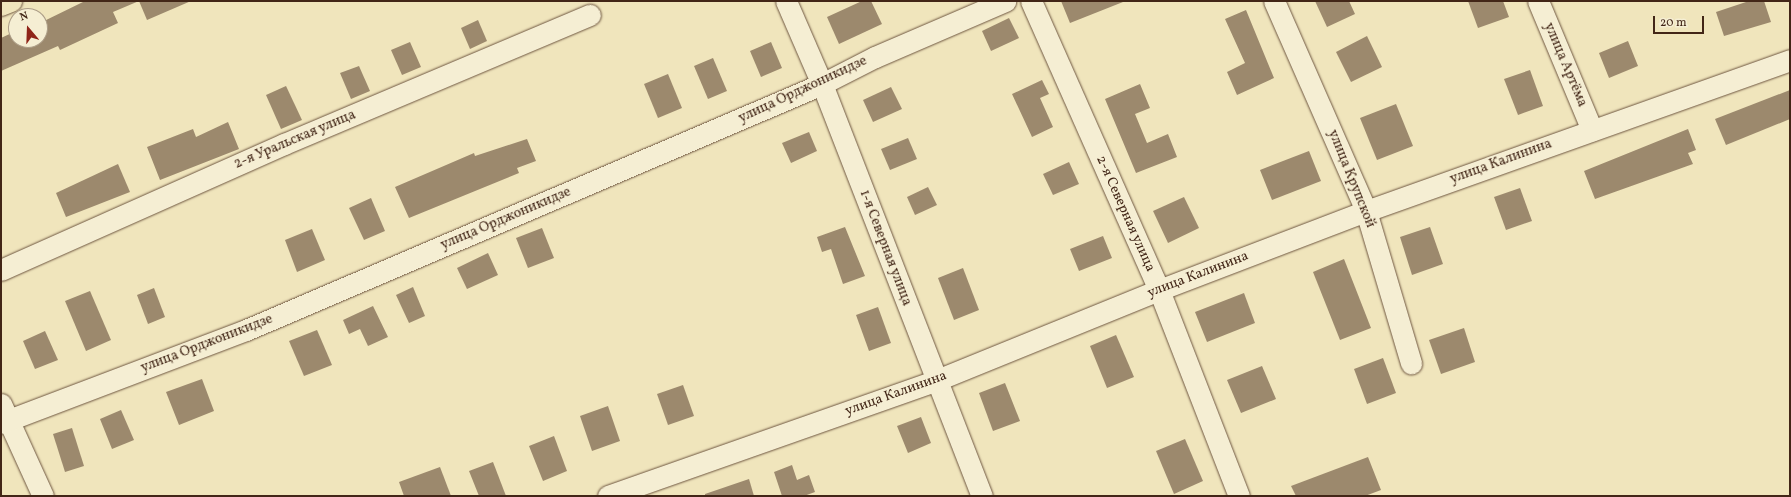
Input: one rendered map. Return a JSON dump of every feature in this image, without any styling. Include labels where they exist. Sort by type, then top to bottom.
[{"type":"main road","points":[[1,6],[11,1]]},
{"type":"street","name":"1-я Северная улица","points":[[786,1],[822,84],[982,496]]},
{"type":"street","name":"улица Орджоникидзе","points":[[3,416],[246,330],[822,84],[875,58],[1005,1]]},
{"type":"street","name":"2-я Северная улица","points":[[1031,1],[1159,290],[1239,496]]},
{"type":"street","name":"улица Крупской","points":[[1274,1],[1366,211],[1410,363]]},
{"type":"street","name":"улица Артёма","points":[[1538,1],[1592,130]]},
{"type":"street","name":"2-я Уральская улица","points":[[1,270],[284,144],[590,15]]},
{"type":"street","name":"улица Калинина","points":[[608,496],[936,380],[1159,290],[1366,211],[1790,60]]},
{"type":"street","points":[[3,416],[43,496]]},
{"type":"building","points":[[85,1],[139,1],[113,12],[118,23],[60,50],[58,46],[1,71],[1,38],[8,35],[8,48],[48,48],[48,19]]},
{"type":"building","points":[[139,1],[191,1],[147,20]]},
{"type":"building","points":[[862,1],[871,1],[882,24],[839,44],[827,17]]},
{"type":"building","points":[[1061,1],[1123,1],[1123,2],[1070,23]]},
{"type":"building","points":[[1315,1],[1349,1],[1355,14],[1327,27]]},
{"type":"building","points":[[1468,1],[1503,1],[1509,17],[1478,28]]},
{"type":"building","points":[[1749,1],[1764,1],[1771,22],[1724,36],[1716,12]]},
{"type":"building","points":[[1246,10],[1274,78],[1237,95],[1227,72],[1245,63],[1225,19]]},
{"type":"building","points":[[1009,18],[1019,38],[991,51],[982,31]]},
{"type":"building","points":[[478,20],[487,41],[470,49],[461,28]]},
{"type":"building","points":[[1367,36],[1382,67],[1351,82],[1336,52]]},
{"type":"building","points":[[1628,41],[1638,66],[1609,78],[1599,53]]},
{"type":"building","points":[[410,42],[421,67],[402,75],[391,50]]},
{"type":"building","points":[[771,42],[782,68],[761,77],[750,51]]},
{"type":"building","points":[[713,58],[727,91],[708,99],[694,66]]},
{"type":"building","points":[[359,66],[370,91],[351,99],[340,73]]},
{"type":"building","points":[[1530,70],[1543,106],[1518,115],[1504,79]]},
{"type":"building","points":[[668,74],[682,108],[658,118],[644,84]]},
{"type":"building","points":[[1042,80],[1049,94],[1040,98],[1053,127],[1032,137],[1012,94]]},
{"type":"building","points":[[1140,84],[1150,108],[1135,114],[1147,143],[1168,134],[1177,157],[1136,173],[1105,99]]},
{"type":"building","points":[[286,86],[302,120],[281,129],[266,95]]},
{"type":"building","points":[[891,87],[902,109],[873,122],[863,100]]},
{"type":"building","points":[[1790,90],[1790,119],[1726,145],[1715,119]]},
{"type":"building","points":[[1396,104],[1413,146],[1377,160],[1360,118]]},
{"type":"building","points":[[228,122],[239,149],[160,180],[147,147],[193,129],[196,137]]},
{"type":"building","points":[[1688,129],[1696,150],[1688,153],[1693,164],[1595,199],[1584,171]]},
{"type":"building","points":[[809,132],[817,151],[791,163],[782,143]]},
{"type":"building","points":[[908,138],[917,159],[890,170],[881,149]]},
{"type":"building","points":[[527,139],[536,161],[517,168],[519,173],[409,218],[395,187],[474,153],[475,156]]},
{"type":"building","points":[[1309,151],[1321,181],[1272,200],[1260,170]]},
{"type":"building","points":[[1069,162],[1079,184],[1053,195],[1043,174]]},
{"type":"building","points":[[118,164],[130,192],[66,217],[56,193]]},
{"type":"building","points":[[928,187],[937,205],[915,215],[907,197]]},
{"type":"building","points":[[1520,188],[1532,221],[1506,230],[1494,197]]},
{"type":"building","points":[[1184,197],[1199,228],[1168,243],[1153,211]]},
{"type":"building","points":[[371,198],[385,231],[364,240],[349,208]]},
{"type":"building","points":[[845,227],[865,276],[843,284],[831,249],[822,252],[817,237]]},
{"type":"building","points":[[1430,227],[1443,264],[1412,275],[1400,237]]},
{"type":"building","points":[[542,228],[554,258],[528,268],[516,238]]},
{"type":"building","points":[[312,229],[325,260],[297,272],[285,240]]},
{"type":"building","points":[[1103,236],[1112,258],[1079,271],[1070,249]]},
{"type":"building","points":[[488,253],[498,275],[467,289],[457,268]]},
{"type":"building","points":[[1344,259],[1371,328],[1340,340],[1313,272]]},
{"type":"building","points":[[963,268],[979,310],[954,320],[938,278]]},
{"type":"building","points":[[413,287],[425,316],[409,323],[396,295]]},
{"type":"building","points":[[154,288],[165,317],[148,324],[137,295]]},
{"type":"building","points":[[90,291],[111,340],[86,351],[65,301]]},
{"type":"building","points":[[1244,293],[1255,323],[1207,342],[1195,312]]},
{"type":"building","points":[[373,306],[388,337],[368,346],[360,329],[349,334],[343,320]]},
{"type":"building","points":[[878,307],[891,343],[869,351],[856,315]]},
{"type":"building","points":[[1464,328],[1475,362],[1441,374],[1429,340]]},
{"type":"building","points":[[317,330],[332,365],[304,376],[289,341]]},
{"type":"building","points":[[45,331],[58,360],[35,369],[23,341]]},
{"type":"building","points":[[1116,335],[1134,377],[1107,388],[1090,346]]},
{"type":"building","points":[[1383,358],[1396,393],[1367,404],[1354,369]]},
{"type":"building","points":[[1262,366],[1276,399],[1241,413],[1227,380]]},
{"type":"building","points":[[202,379],[214,411],[179,425],[166,392]]},
{"type":"building","points":[[1005,383],[1020,421],[993,431],[979,393]]},
{"type":"building","points":[[683,385],[694,416],[668,425],[657,394]]},
{"type":"building","points":[[608,406],[620,441],[592,451],[580,416]]},
{"type":"building","points":[[121,410],[134,440],[112,449],[100,419]]},
{"type":"building","points":[[921,417],[931,443],[908,453],[897,426]]},
{"type":"building","points":[[72,428],[84,466],[65,472],[53,434]]},
{"type":"building","points":[[554,436],[567,471],[543,481],[529,446]]},
{"type":"building","points":[[1185,439],[1203,481],[1174,494],[1156,451]]},
{"type":"building","points":[[1368,457],[1381,490],[1365,496],[1296,496],[1291,486]]},
{"type":"building","points":[[493,462],[506,496],[479,496],[469,471]]},
{"type":"building","points":[[792,465],[797,480],[809,475],[815,492],[804,496],[782,496],[774,472]]},
{"type":"building","points":[[440,467],[451,496],[404,496],[399,482]]},
{"type":"building","points":[[749,479],[754,496],[705,496],[705,494]]}]
